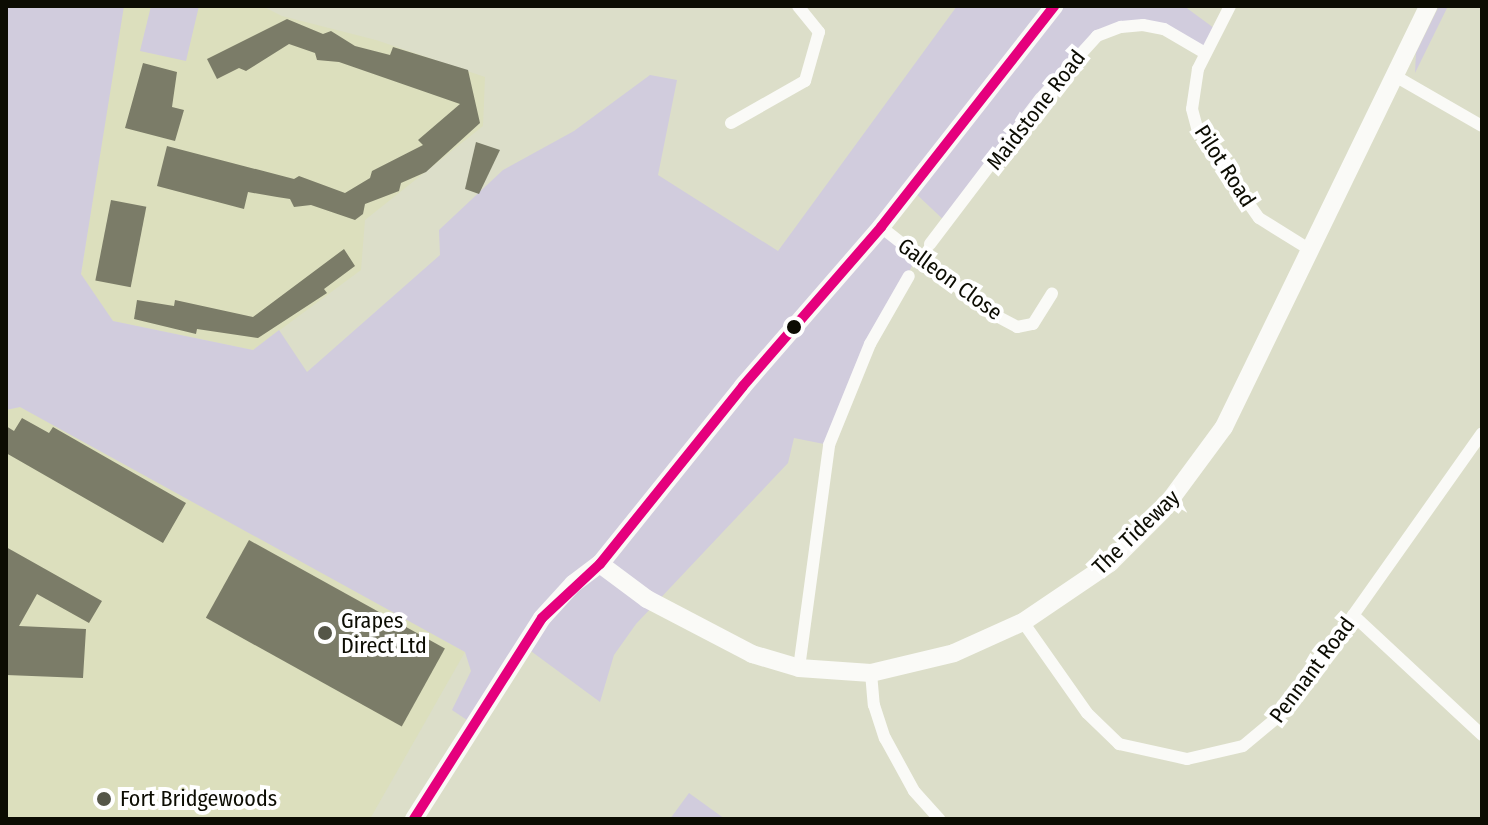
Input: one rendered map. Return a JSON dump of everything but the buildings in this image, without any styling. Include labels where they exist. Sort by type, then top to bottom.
[{"type":"street","points":[[731,123],[805,81],[819,32],[798,6]]},
{"type":"street","points":[[414,819],[542,618],[573,584],[600,564],[743,386],[881,227],[1054,6]]},
{"type":"street","points":[[1205,53],[1230,6]]},
{"type":"street","name":"The Tideway","points":[[600,564],[647,599],[720,640],[799,668],[871,673],[954,653],[1023,622],[1110,563],[1199,467],[1312,251],[1428,6]]},
{"type":"street","name":"Maidstone Road","points":[[930,244],[1041,98],[1097,36],[1143,25],[1164,29],[1205,53]]},
{"type":"street","name":"Pilot Road","points":[[1205,53],[1193,89],[1198,131],[1259,218],[1312,251]]},
{"type":"street","points":[[1395,76],[1482,126]]},
{"type":"street","name":"Galleon Close","points":[[881,227],[989,312],[1017,327],[1033,324],[1052,293]]},
{"type":"street","points":[[799,668],[829,445],[870,344],[909,276]]},
{"type":"street","name":"Pennant Road","points":[[1023,622],[1087,713],[1119,744],[1187,759],[1243,746],[1266,732],[1482,433]]},
{"type":"street","points":[[1353,615],[1482,735]]},
{"type":"street","points":[[871,673],[875,714],[892,753],[939,819]]},
{"type":"shaded area","points":[[6,6],[124,6],[81,274],[113,321],[253,350],[279,330],[307,372],[440,255],[439,230],[503,170],[574,131],[650,75],[677,80],[658,175],[778,251],[957,6],[1184,6],[1218,31],[1205,53],[1143,25],[1097,36],[948,224],[912,190],[881,227],[916,257],[829,445],[794,438],[788,463],[636,624],[614,655],[600,702],[524,646],[473,724],[452,710],[471,671],[465,652],[20,407],[6,410]]},
{"type":"shaded area","points":[[123,6],[262,6],[282,16],[376,40],[485,77],[483,126],[365,220],[361,270],[253,350],[113,321],[81,275]]},
{"type":"shaded area","points":[[151,6],[199,6],[186,61],[140,51]]},
{"type":"shaded area","points":[[1439,6],[1448,6],[1415,73],[1416,53]]},
{"type":"shaded area","points":[[20,407],[99,446],[465,652],[370,819],[6,819],[6,410]]},
{"type":"shaded area","points":[[689,793],[725,819],[670,819]]},
{"type":"transit line","points":[[414,819],[542,618],[600,564],[743,386],[881,227],[1054,6]]},
{"type":"place","name":"Grapes Direct Ltd","points":[[325,633]]},
{"type":"place","name":"Fort Bridgewoods","points":[[104,799]]}]
